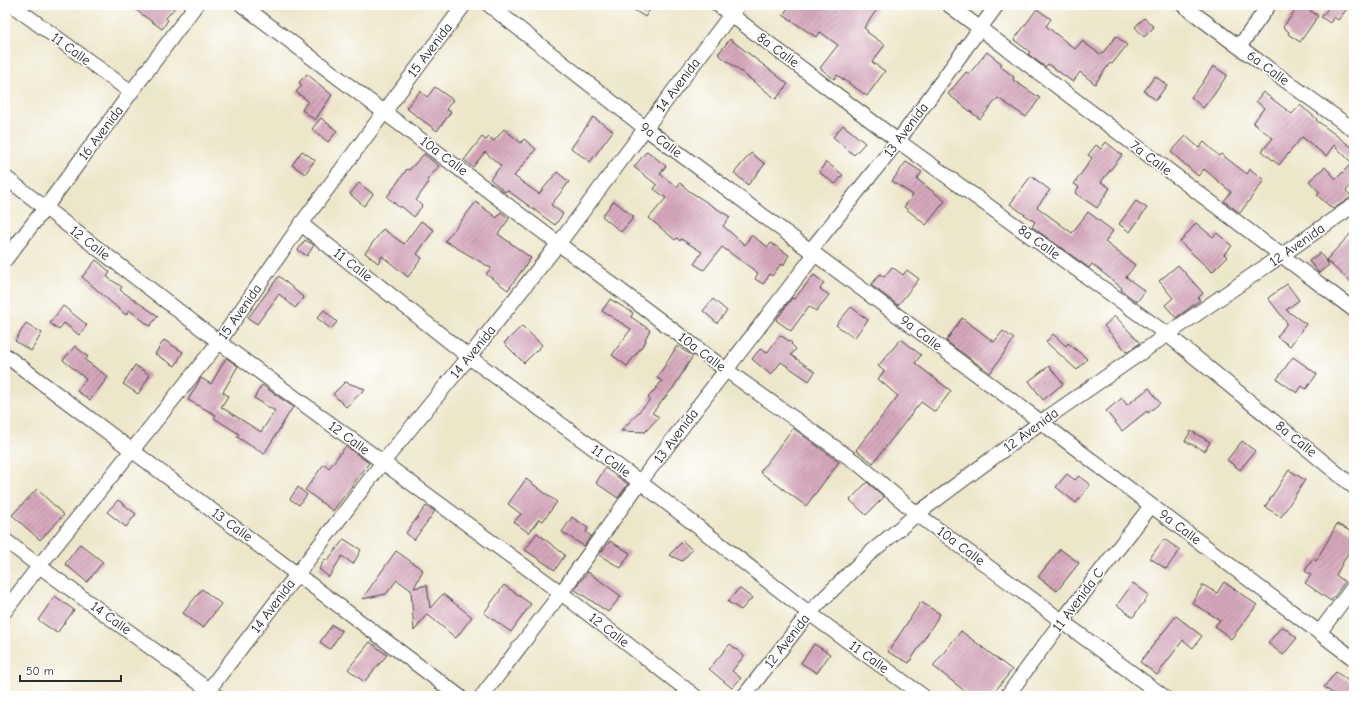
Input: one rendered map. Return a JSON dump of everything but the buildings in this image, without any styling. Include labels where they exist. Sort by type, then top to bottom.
[{"type":"street","name":"11 Calle","points":[[12,5],[131,92]]},
{"type":"street","name":"16 Avenida","points":[[5,260],[196,5]]},
{"type":"street","name":"10a Calle","points":[[242,5],[385,111],[726,370],[861,466],[917,514],[1163,696]]},
{"type":"street","name":"15 Avenida","points":[[5,611],[131,450],[219,342],[301,224],[464,5]]},
{"type":"street","name":"9a Calle","points":[[489,5],[645,128],[1042,422],[1354,659]]},
{"type":"street","name":"8a Calle","points":[[718,5],[735,10],[898,141],[1168,335],[1354,487]]},
{"type":"street","name":"7a Calle","points":[[949,5],[1354,310]]},
{"type":"street","name":"13 Avenida","points":[[482,696],[561,593],[640,482],[726,370],[812,252],[898,141],[997,5]]},
{"type":"street","name":"6a Calle","points":[[1183,5],[1354,130]]},
{"type":"street","points":[[1239,47],[1269,5]]},
{"type":"street","name":"14 Avenida","points":[[210,694],[298,573],[382,462],[470,357],[559,243],[735,10]]},
{"type":"street","name":"12 Calle","points":[[5,177],[219,342],[561,593],[695,696]]},
{"type":"street","name":"12 Avenida","points":[[744,696],[809,613],[869,554],[917,514],[1042,422],[1354,204]]},
{"type":"street","name":"11 Calle","points":[[301,224],[470,357],[640,482],[809,613],[923,696]]},
{"type":"street","name":"13 Calle","points":[[5,354],[131,450],[298,573],[459,696]]},
{"type":"street","name":"11 Avenida C","points":[[1007,696],[1062,621],[1151,506]]},
{"type":"street","name":"14 Calle","points":[[5,540],[210,694]]},
{"type":"street","points":[[1319,633],[1354,586]]}]
